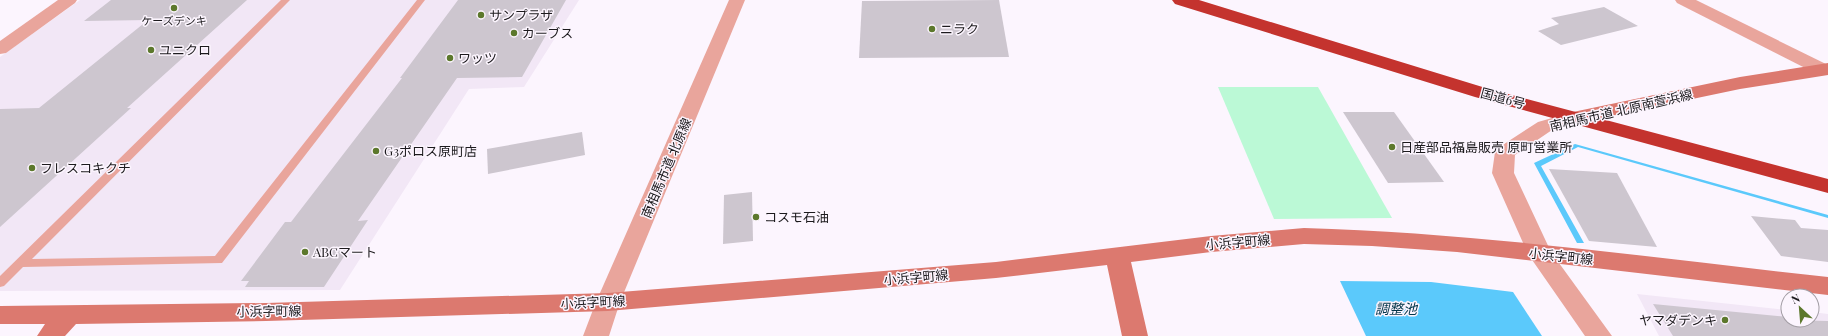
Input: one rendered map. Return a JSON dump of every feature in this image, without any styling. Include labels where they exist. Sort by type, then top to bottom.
[{"type":"highway","name":"国道6号","points":[[1181,0],[1482,93],[1828,186]]},
{"type":"main road","name":"南相馬市道 北原南萱浜線","points":[[1573,118],[1740,83],[1826,70]]},
{"type":"main road","name":"小浜字町線","points":[[0,315],[290,311],[608,302],[886,280],[1012,268],[1211,244],[1304,236],[1372,238],[1457,244],[1828,286]]},
{"type":"main road","points":[[1117,256],[1135,336]]},
{"type":"main road","points":[[50,336],[70,313]]},
{"type":"street","points":[[0,49],[69,0]]},
{"type":"street","name":"南相馬市道 北原線","points":[[596,336],[608,302],[737,0]]},
{"type":"street","points":[[1683,0],[1826,70]]},
{"type":"street","name":"南相馬市道 北原南萱浜線","points":[[1540,254],[1503,173],[1505,152],[1545,126],[1573,118]]},
{"type":"street","points":[[1540,254],[1599,336]]},
{"type":"lane","points":[[0,283],[286,0]]},
{"type":"lane","points":[[20,263],[218,260],[421,0]]},
{"type":"shaded area","points":[[80,0],[579,0],[524,87],[469,89],[340,290],[0,291],[0,57]]},
{"type":"shaded area","name":"ヤマダデンキ","points":[[1637,294],[1780,309],[1780,328],[1820,328],[1820,313],[1828,314],[1828,336],[1659,336]]},
{"type":"green space","points":[[1218,87],[1318,87],[1392,218],[1274,219]]},
{"type":"water","points":[[1575,144],[1828,215],[1828,218],[1578,147],[1541,166],[1584,243],[1577,243],[1534,163]]},
{"type":"water","name":"調整池","points":[[1340,281],[1431,282],[1513,292],[1542,336],[1366,336]]},
{"type":"building","points":[[111,0],[247,0],[127,108],[131,108],[0,227],[0,109],[39,108],[148,20],[84,21]]},
{"type":"building","points":[[458,0],[566,0],[522,77],[457,78],[358,221],[368,220],[324,287],[245,287],[249,281],[241,281],[285,222],[291,222],[402,78],[400,78]]},
{"type":"building","name":"ニラク","points":[[999,0],[1009,57],[859,58],[862,1]]},
{"type":"building","points":[[1604,7],[1638,26],[1561,45],[1538,31],[1559,24],[1551,18]]},
{"type":"building","name":"日産部品福島販売 原町営業所","points":[[1343,112],[1394,112],[1444,182],[1388,183]]},
{"type":"building","points":[[582,132],[585,155],[488,174],[487,149]]},
{"type":"building","points":[[1549,169],[1617,173],[1657,247],[1589,241]]},
{"type":"building","points":[[752,192],[753,241],[723,244],[724,195]]},
{"type":"building","points":[[1751,216],[1795,220],[1801,228],[1828,230],[1828,262],[1781,256]]},
{"type":"building","name":"ヤマダデンキ","points":[[1653,304],[1780,316],[1780,328],[1820,328],[1820,321],[1828,321],[1828,336],[1673,336]]},
{"type":"place","name":"ケーズデンキ","points":[[174,8]]},
{"type":"place","name":"サンプラザ","points":[[481,15]]},
{"type":"place","name":"ニラク","points":[[932,29]]},
{"type":"place","name":"カーブス","points":[[514,33]]},
{"type":"place","name":"ユニクロ","points":[[151,50]]},
{"type":"place","name":"ワッツ","points":[[450,58]]},
{"type":"place","name":"日産部品福島販売 原町営業所","points":[[1392,147]]},
{"type":"place","name":"G3ポロス原町店","points":[[376,151]]},
{"type":"place","name":"フレスコキクチ","points":[[32,168]]},
{"type":"place","name":"コスモ石油","points":[[756,217]]},
{"type":"place","name":"ABCマート","points":[[305,252]]},
{"type":"place","name":"ヤマダデンキ","points":[[1725,320]]}]
